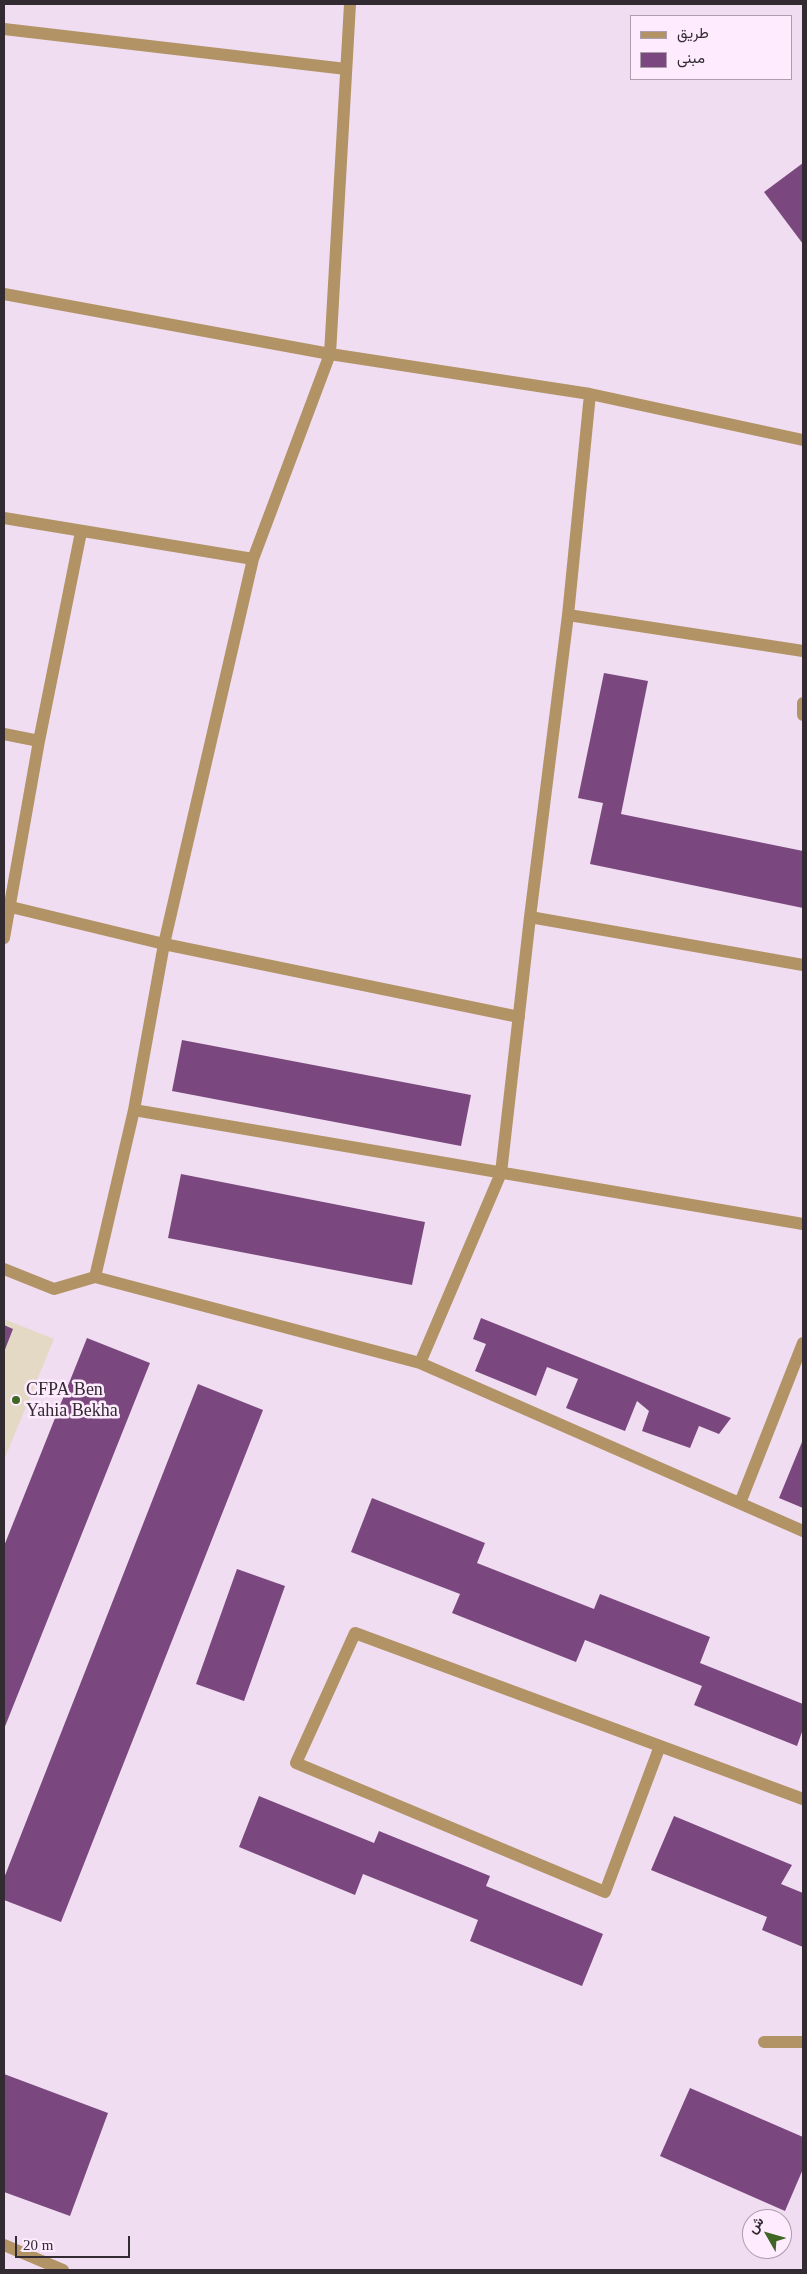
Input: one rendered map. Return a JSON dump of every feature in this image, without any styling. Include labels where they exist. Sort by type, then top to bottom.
[{"type":"street","points":[[95,1277],[134,1110],[164,944],[253,559],[330,354],[350,4]]},
{"type":"street","points":[[4,29],[346,69]]},
{"type":"street","points":[[4,294],[330,354],[590,394],[803,440]]},
{"type":"street","points":[[420,1363],[501,1173],[530,917],[568,616],[590,394]]},
{"type":"street","points":[[4,518],[253,559]]},
{"type":"street","points":[[4,938],[39,741],[82,532]]},
{"type":"street","points":[[568,616],[803,651]]},
{"type":"street","points":[[803,703],[803,714]]},
{"type":"street","points":[[4,734],[39,741]]},
{"type":"street","points":[[11,907],[164,944],[519,1017]]},
{"type":"street","points":[[530,917],[803,965]]},
{"type":"street","points":[[134,1110],[803,1224]]},
{"type":"street","points":[[4,1269],[54,1289],[95,1277],[420,1363],[803,1531]]},
{"type":"street","points":[[740,1503],[803,1343]]},
{"type":"street","points":[[660,1746],[606,1892],[296,1763],[355,1633],[660,1746],[803,1799]]},
{"type":"street","points":[[764,2042],[803,2042]]},
{"type":"street","points":[[4,2245],[63,2270]]},
{"type":"shaded area","name":"CFPA Ben Yahia Bekha","points":[[4,1319],[54,1339],[4,1460]]},
{"type":"building","points":[[803,163],[803,244],[764,192]]},
{"type":"building","points":[[604,673],[648,681],[621,814],[803,851],[803,908],[590,864],[603,803],[578,798]]},
{"type":"building","points":[[182,1040],[471,1095],[461,1146],[172,1091]]},
{"type":"building","points":[[181,1174],[425,1222],[412,1285],[168,1238]]},
{"type":"building","points":[[481,1318],[731,1418],[719,1434],[699,1426],[690,1448],[642,1431],[649,1411],[637,1401],[625,1431],[566,1408],[578,1379],[547,1367],[536,1396],[475,1371],[486,1344],[473,1339]]},
{"type":"building","points":[[4,1325],[13,1329],[4,1352]]},
{"type":"building","points":[[87,1338],[150,1363],[4,1729],[4,1546]]},
{"type":"building","points":[[198,1384],[263,1410],[61,1922],[4,1900],[4,1878]]},
{"type":"building","points":[[803,1443],[803,1508],[779,1498]]},
{"type":"building","points":[[372,1498],[485,1543],[477,1563],[594,1609],[600,1594],[710,1637],[700,1663],[803,1704],[803,1729],[797,1746],[694,1705],[702,1686],[585,1640],[576,1662],[452,1613],[460,1594],[351,1552]]},
{"type":"building","points":[[237,1569],[285,1586],[244,1701],[196,1684]]},
{"type":"building","points":[[259,1796],[374,1843],[379,1831],[490,1876],[486,1886],[603,1934],[582,1986],[470,1941],[478,1920],[363,1874],[355,1895],[239,1847]]},
{"type":"building","points":[[674,1816],[792,1865],[781,1884],[803,1893],[803,1947],[762,1930],[767,1917],[651,1870]]},
{"type":"building","points":[[4,2074],[108,2113],[70,2216],[4,2192]]},
{"type":"building","points":[[690,2088],[803,2137],[803,2169],[786,2209],[780,2209],[660,2156]]},
{"type":"place","name":"CFPA Ben Yahia Bekha","points":[[16,1400]]}]
